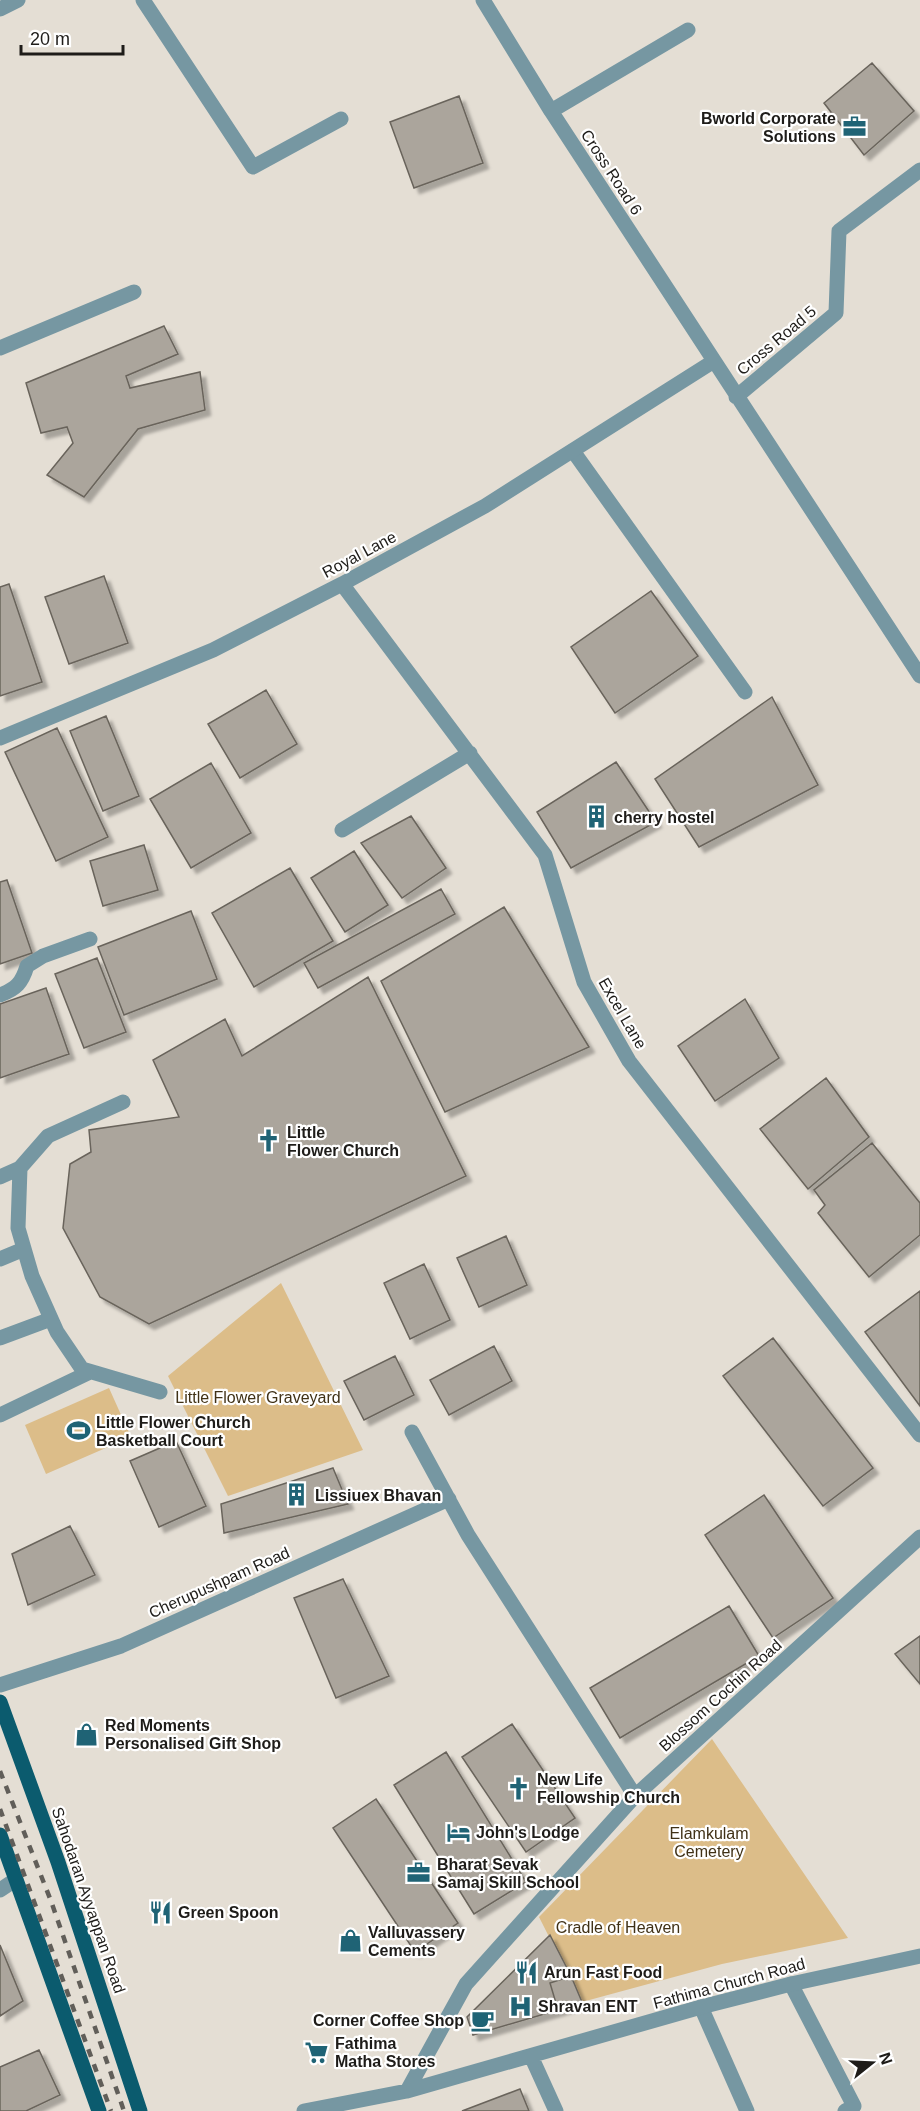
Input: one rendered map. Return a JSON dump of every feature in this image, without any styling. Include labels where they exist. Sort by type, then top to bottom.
[{"type":"main road","name":"Sahodaran Ayyappan Road","points":[[0,1702],[58,1862],[140,2111]]},
{"type":"main road","points":[[0,1834],[99,2111]]},
{"type":"street","points":[[0,9],[18,0]]},
{"type":"street","points":[[142,0],[253,167],[341,119]]},
{"type":"street","name":"Cross Road 6","points":[[483,0],[551,111],[920,676]]},
{"type":"street","points":[[551,111],[688,30]]},
{"type":"street","name":"Cross Road 5","points":[[736,397],[836,313],[839,231],[920,170]]},
{"type":"street","points":[[0,348],[134,292]]},
{"type":"street","name":"Royal Lane","points":[[0,738],[213,650],[342,584],[485,506],[714,361]]},
{"type":"street","points":[[573,451],[745,692]]},
{"type":"street","name":"Excel Lane","points":[[342,584],[544,855],[584,982],[629,1061],[920,1435]]},
{"type":"street","points":[[342,830],[470,753]]},
{"type":"street","points":[[0,995],[15,989],[23,980],[27,966],[43,957],[90,939]]},
{"type":"street","points":[[0,1177],[20,1168],[48,1136],[123,1102]]},
{"type":"street","points":[[20,1168],[18,1228],[24,1249],[51,1319],[82,1369],[160,1392]]},
{"type":"street","points":[[0,1259],[24,1249]]},
{"type":"street","points":[[0,1338],[51,1319]]},
{"type":"street","points":[[0,1415],[90,1372]]},
{"type":"street","points":[[412,1432],[468,1534],[635,1796]]},
{"type":"street","name":"Cherupushpam Road","points":[[0,1685],[121,1646],[449,1499]]},
{"type":"street","name":"Blossom Cochin Road","points":[[407,2091],[466,1984],[635,1796],[920,1537]]},
{"type":"street","points":[[0,1890],[15,1880]]},
{"type":"street","name":"Fathima Church Road","points":[[304,2111],[407,2091],[700,2007],[791,1984],[920,1956]]},
{"type":"street","points":[[791,1984],[852,2109]]},
{"type":"street","points":[[700,2007],[747,2111]]},
{"type":"street","points":[[531,2056],[556,2111]]},
{"type":"green space","name":"Little Flower Graveyard","points":[[281,1283],[363,1450],[228,1496],[168,1376]]},
{"type":"green space","name":"Little Flower Church Basketball Court","points":[[109,1388],[131,1437],[46,1474],[25,1425]]},
{"type":"green space","points":[[712,1739],[848,1938],[722,1964],[582,2002],[539,1917]]},
{"type":"building","points":[[872,63],[914,111],[864,155],[824,103]]},
{"type":"building","points":[[459,96],[483,163],[414,188],[390,122]]},
{"type":"building","points":[[164,326],[178,354],[126,376],[130,388],[200,372],[205,410],[138,429],[84,497],[47,475],[73,443],[67,427],[41,433],[26,383]]},
{"type":"building","points":[[104,576],[128,643],[69,664],[45,597]]},
{"type":"building","points":[[9,584],[42,682],[0,696],[0,587]]},
{"type":"building","points":[[651,591],[698,656],[615,713],[571,647]]},
{"type":"building","points":[[266,690],[297,744],[240,778],[208,724]]},
{"type":"building","points":[[772,697],[818,785],[699,847],[655,779]]},
{"type":"building","points":[[106,716],[139,796],[103,811],[70,731]]},
{"type":"building","points":[[57,728],[108,837],[56,861],[5,752]]},
{"type":"building","name":"cherry hostel","points":[[616,762],[656,822],[571,868],[537,812]]},
{"type":"building","points":[[211,763],[251,833],[191,868],[150,799]]},
{"type":"building","points":[[411,816],[446,868],[402,898],[361,843]]},
{"type":"building","points":[[144,845],[158,890],[103,906],[90,861]]},
{"type":"building","points":[[354,851],[388,905],[345,932],[311,878]]},
{"type":"building","points":[[290,868],[333,941],[254,987],[212,913]]},
{"type":"building","points":[[7,880],[32,953],[0,964],[0,882]]},
{"type":"building","points":[[441,889],[455,914],[318,988],[304,963]]},
{"type":"building","points":[[504,907],[589,1047],[445,1112],[381,981]]},
{"type":"building","points":[[191,911],[217,979],[124,1015],[98,947]]},
{"type":"building","points":[[97,958],[126,1032],[84,1048],[55,974]]},
{"type":"building","name":"Little Flower Church","points":[[368,977],[466,1176],[149,1324],[100,1297],[63,1228],[70,1164],[91,1152],[89,1130],[179,1117],[153,1060],[225,1019],[242,1056]]},
{"type":"building","points":[[46,988],[69,1054],[0,1078],[0,1004]]},
{"type":"building","points":[[745,999],[779,1058],[715,1101],[678,1046]]},
{"type":"building","points":[[826,1078],[869,1137],[808,1189],[760,1129]]},
{"type":"building","points":[[872,1143],[920,1203],[920,1235],[869,1277],[818,1213],[825,1205],[814,1190]]},
{"type":"building","points":[[506,1236],[527,1285],[479,1307],[457,1258]]},
{"type":"building","points":[[424,1264],[450,1320],[410,1339],[384,1283]]},
{"type":"building","points":[[920,1291],[920,1406],[865,1332]]},
{"type":"building","points":[[773,1338],[873,1468],[823,1506],[723,1376]]},
{"type":"building","points":[[494,1346],[512,1381],[449,1415],[430,1380]]},
{"type":"building","points":[[395,1356],[414,1395],[364,1420],[344,1381]]},
{"type":"building","points":[[176,1441],[206,1506],[159,1527],[130,1461]]},
{"type":"building","name":"Lissiuex Bhavan","points":[[333,1468],[348,1504],[224,1533],[221,1504]]},
{"type":"building","points":[[764,1495],[833,1598],[773,1638],[705,1535]]},
{"type":"building","points":[[70,1526],[95,1575],[28,1605],[12,1554]]},
{"type":"building","points":[[343,1579],[389,1676],[336,1698],[294,1598]]},
{"type":"building","points":[[729,1606],[759,1656],[620,1738],[590,1688]]},
{"type":"building","points":[[920,1636],[920,1684],[895,1654]]},
{"type":"building","name":"New Life Fellowship Church","points":[[512,1724],[575,1818],[526,1852],[462,1757]]},
{"type":"building","points":[[446,1752],[526,1882],[474,1914],[394,1785]]},
{"type":"building","points":[[376,1799],[458,1923],[415,1952],[333,1828]]},
{"type":"building","points":[[550,1935],[571,1976],[550,1983],[558,2010],[473,2035],[467,2017]]},
{"type":"building","points":[[0,1945],[23,2001],[0,2016]]},
{"type":"building","points":[[571,1976],[582,2002],[558,2010],[550,1983]]},
{"type":"building","points":[[39,2050],[60,2095],[26,2111],[0,2111],[0,2067]]},
{"type":"building","points":[[520,2089],[529,2111],[462,2111]]},
{"type":"railway","points":[[0,1771],[51,1901],[124,2111]]},
{"type":"railway","points":[[0,1809],[111,2111]]},
{"type":"place","name":"Bworld Corporate Solutions","points":[[854,127]]},
{"type":"place","name":"cherry hostel","points":[[596,817]]},
{"type":"place","name":"Little Flower Church","points":[[269,1141]]},
{"type":"place","name":"Little Flower Church Basketball Court","points":[[78,1431]]},
{"type":"place","name":"Lissiuex Bhavan","points":[[297,1495]]},
{"type":"place","name":"Red Moments Personalised Gift Shop","points":[[87,1734]]},
{"type":"place","name":"New Life Fellowship Church","points":[[519,1788]]},
{"type":"place","name":"John's Lodge","points":[[458,1832]]},
{"type":"place","name":"Bharat Sevak Samaj Skill School","points":[[419,1873]]},
{"type":"place","name":"Green Spoon","points":[[160,1912]]},
{"type":"place","name":"Valluvassery Cements","points":[[350,1941]]},
{"type":"place","name":"Arun Fast Food","points":[[526,1972]]},
{"type":"place","name":"Shravan ENT","points":[[520,2006]]},
{"type":"place","name":"Corner Coffee Shop","points":[[482,2020]]},
{"type":"place","name":"Fathima Matha Stores","points":[[317,2052]]},
{"type":"park label","name":"Elamkulam Cemetery","points":[[709,1842]]},
{"type":"park label","name":"Cradle of Heaven","points":[[618,1927]]}]
